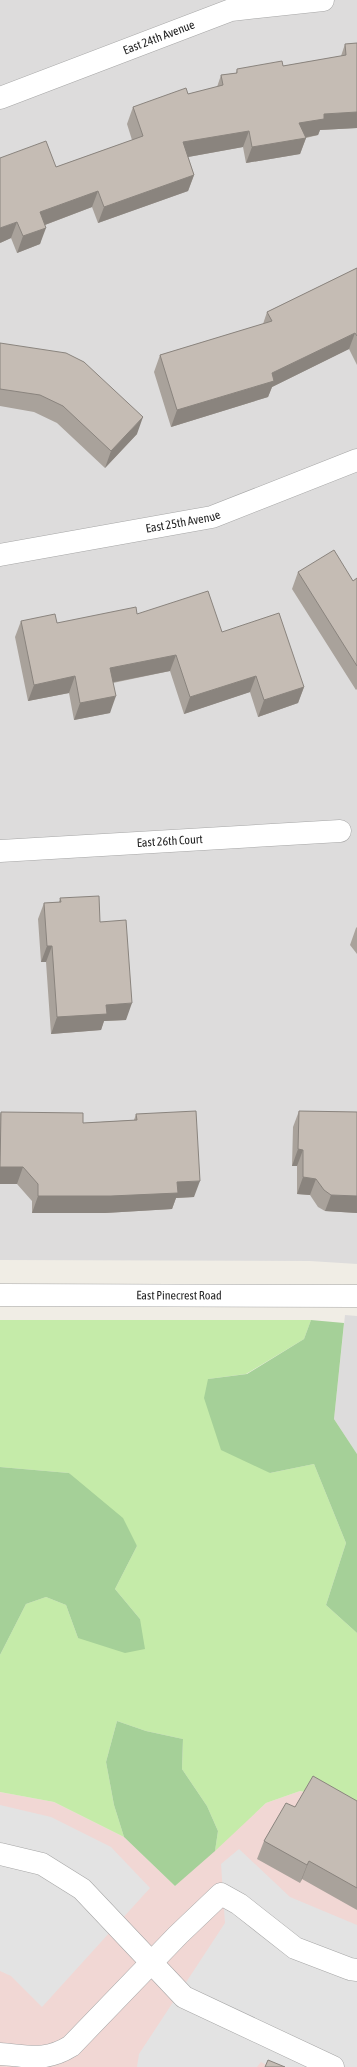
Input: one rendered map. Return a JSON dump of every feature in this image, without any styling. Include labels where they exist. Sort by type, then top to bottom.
[{"type":"street","name":"East 24th Avenue","points":[[0,98],[231,10],[324,0]]},
{"type":"street","name":"East 25th Avenue","points":[[0,555],[212,517],[357,460]]},
{"type":"street","name":"East 26th Court","points":[[0,851],[340,831]]},
{"type":"street","name":"East Pinecrest Road","points":[[0,1295],[357,1296]]},
{"type":"street","points":[[0,1854],[42,1864],[82,1889],[184,1997],[333,2067]]},
{"type":"street","points":[[0,2054],[42,2058],[57,2055],[71,2046],[152,1962],[221,1894],[239,1904],[295,1948],[357,1970]]},
{"type":"shaded area","points":[[0,0],[357,0],[357,1264],[310,1261],[0,1260]]},
{"type":"shaded area","points":[[345,1315],[357,1316],[357,1454],[334,1419]]},
{"type":"shaded area","points":[[300,1791],[345,1799],[357,1806],[357,2067],[0,2067],[0,1792],[54,1802],[124,1837],[175,1886],[266,1803]]},
{"type":"shaded area","points":[[0,1805],[51,1817],[111,1847],[150,1888],[42,2007],[11,1976],[0,1971]]},
{"type":"shaded area","points":[[239,1849],[290,1897],[357,1925],[357,2067],[271,2067],[261,2062],[257,2067],[137,2067],[139,2054],[225,1923],[221,1864]]},
{"type":"green space","points":[[0,1320],[311,1320],[304,1339],[246,1374],[208,1379],[270,1473],[314,1464],[346,1543],[326,1605],[357,1633],[357,1806],[345,1799],[300,1791],[266,1803],[215,1851],[218,1831],[207,1806],[182,1769],[183,1739],[146,1731],[117,1721],[106,1762],[114,1805],[124,1837],[54,1802],[0,1792],[0,1655],[26,1604],[46,1597],[66,1605],[78,1638],[140,1619],[115,1589],[137,1546],[69,1473],[0,1467]]},
{"type":"green space","points":[[311,1320],[344,1323],[334,1419],[357,1454],[357,1633],[326,1605],[346,1543],[314,1464],[270,1473],[221,1450],[204,1398],[208,1379],[247,1374],[304,1339]]},
{"type":"green space","points":[[0,1467],[69,1473],[123,1518],[137,1546],[115,1589],[140,1619],[145,1649],[125,1653],[78,1638],[66,1605],[46,1597],[26,1604],[0,1655]]},
{"type":"green space","points":[[117,1721],[146,1731],[183,1739],[182,1769],[207,1806],[218,1831],[215,1851],[175,1886],[124,1837],[114,1805],[106,1762]]},
{"type":"building","points":[[357,43],[357,112],[324,114],[324,119],[299,123],[306,138],[252,147],[249,131],[183,142],[194,175],[104,207],[98,191],[40,212],[46,228],[23,236],[17,222],[0,228],[0,158],[46,141],[56,167],[143,136],[133,107],[186,88],[188,94],[223,85],[221,75],[237,73],[237,69],[282,61],[283,66],[346,55],[345,44]]},
{"type":"building","points":[[357,268],[357,336],[355,333],[272,373],[274,381],[177,410],[160,355],[272,321],[267,312]]},
{"type":"building","points":[[0,343],[66,353],[84,362],[143,417],[111,451],[63,406],[40,395],[0,389]]},
{"type":"building","points":[[334,550],[353,581],[357,578],[357,666],[298,572]]},
{"type":"building","points":[[208,591],[222,632],[279,613],[304,687],[264,700],[256,676],[190,697],[176,655],[110,668],[116,696],[80,703],[75,676],[34,685],[21,621],[55,614],[57,623],[136,607],[137,614]]},
{"type":"building","points":[[99,896],[100,922],[126,920],[132,1003],[106,1005],[107,1014],[57,1017],[52,946],[47,946],[44,903],[61,902],[60,898]]},
{"type":"building","points":[[196,1111],[200,1181],[177,1182],[178,1193],[111,1196],[38,1196],[38,1184],[23,1167],[0,1167],[1,1112],[83,1113],[83,1123],[137,1120],[136,1114]]},
{"type":"building","points":[[299,1111],[357,1112],[357,1196],[331,1195],[324,1190],[316,1179],[303,1177],[303,1150],[298,1149]]},
{"type":"building","points":[[313,1776],[357,1801],[357,1888],[309,1861],[307,1865],[264,1841],[286,1803],[295,1807]]},
{"type":"building","points":[[268,2060],[285,2067],[265,2067]]}]
